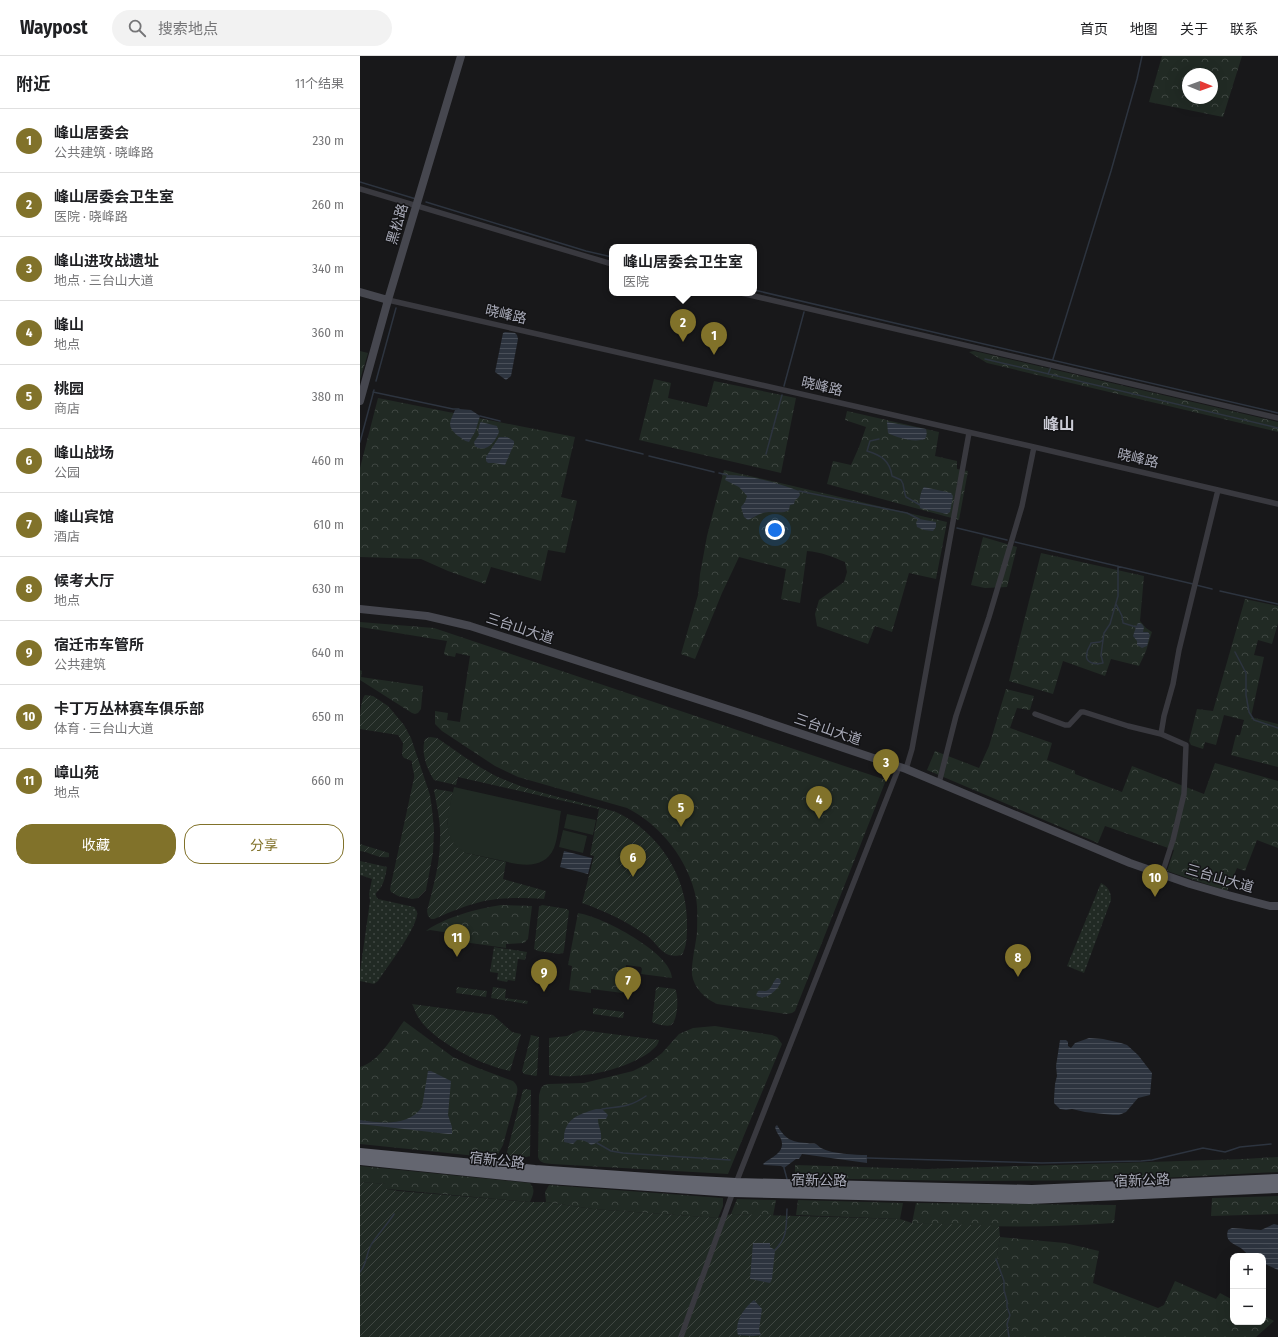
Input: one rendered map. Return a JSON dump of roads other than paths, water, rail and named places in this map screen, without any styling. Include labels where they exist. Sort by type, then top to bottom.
[{"type":"highway","name":"宿新公路","points":[[360,1153],[535,1170],[677,1180],[735,1188],[1032,1190],[1278,1179]]},
{"type":"highway","name":"宿新公路","points":[[360,1160],[534,1178],[735,1188],[1030,1199],[1278,1188]]},
{"type":"main road","name":"黑松路","points":[[360,401],[362,383],[417,206],[460,56]]},
{"type":"main road","name":"晓峰路","points":[[360,292],[388,300]]},
{"type":"main road","name":"三台山大道","points":[[360,609],[427,616],[470,626],[744,714],[902,768],[1130,863],[1220,893],[1275,907]]},
{"type":"street","points":[[360,189],[609,263]]},
{"type":"street","points":[[754,296],[1278,418]]},
{"type":"street","name":"晓峰路","points":[[388,300],[1278,504]]},
{"type":"street","points":[[682,1337],[735,1188],[902,768],[912,749],[969,433]]},
{"type":"street","points":[[939,783],[956,716],[989,617],[1022,506],[1034,447]]},
{"type":"street","points":[[1161,734],[1164,716],[1173,684],[1179,650],[1218,490]]},
{"type":"street","points":[[1035,714],[1065,725],[1069,725],[1081,712],[1084,712],[1128,726],[1161,734],[1186,745],[1184,794],[1162,874]]},
{"type":"waterway","points":[[1053,359],[1111,171],[1142,56]]},
{"type":"waterway","points":[[360,182],[416,199]]},
{"type":"waterway","points":[[426,202],[586,251],[609,256]]},
{"type":"waterway","points":[[757,291],[1278,413]]},
{"type":"waterway","points":[[376,381],[396,308]]},
{"type":"waterway","points":[[784,386],[804,312]]},
{"type":"waterway","points":[[985,359],[1278,428]]},
{"type":"waterway","points":[[1048,374],[1051,367]]},
{"type":"waterway","points":[[360,442],[374,390]]},
{"type":"waterway","points":[[373,392],[459,409]]},
{"type":"waterway","points":[[766,454],[782,395]]},
{"type":"waterway","points":[[480,416],[500,421]]},
{"type":"waterway","points":[[879,439],[870,441],[867,451],[877,454],[884,459],[889,466],[892,476],[901,480],[906,497],[920,505]]},
{"type":"waterway","points":[[586,440],[643,454]]},
{"type":"waterway","points":[[649,456],[714,472]]},
{"type":"waterway","points":[[719,473],[727,475]]},
{"type":"waterway","points":[[799,491],[907,513],[919,519]]},
{"type":"waterway","points":[[957,528],[1007,540]]},
{"type":"waterway","points":[[1015,542],[1193,584]]},
{"type":"waterway","points":[[1103,640],[1100,642],[1091,643],[1087,650],[1086,656],[1089,661],[1097,664],[1103,663],[1101,655],[1104,633],[1110,624],[1118,596],[1118,566]]},
{"type":"waterway","points":[[1196,585],[1212,589]]},
{"type":"waterway","points":[[1220,591],[1278,604]]},
{"type":"waterway","points":[[1116,604],[1122,616],[1123,623],[1136,627]]},
{"type":"waterway","points":[[1235,652],[1246,673],[1246,695],[1249,712],[1254,720],[1278,728]]},
{"type":"waterway","points":[[602,1109],[629,1105],[646,1096]]},
{"type":"waterway","points":[[597,1143],[611,1151],[623,1153],[730,1160]]},
{"type":"waterway","points":[[867,1158],[1042,1163],[1141,1161],[1152,1160],[1203,1148],[1225,1152],[1240,1147],[1271,1144]]},
{"type":"waterway","points":[[784,1168],[787,1179]]},
{"type":"waterway","points":[[775,1250],[784,1236],[787,1209]]},
{"type":"waterway","points":[[360,1272],[364,1266],[371,1245],[394,1214]]},
{"type":"waterway","points":[[996,1259],[1004,1281],[1004,1290],[1010,1315],[1007,1324],[1009,1337]]},
{"type":"place","name":"峰山居委会卫生室","points":[[683,342]]},
{"type":"place","name":"峰山居委会","points":[[714,355]]},
{"type":"place","name":"峰山进攻战遗址","points":[[886,782]]},
{"type":"place","name":"峰山","points":[[819,819]]},
{"type":"place","name":"桃园","points":[[681,827]]},
{"type":"place","name":"峰山战场","points":[[633,877]]},
{"type":"place","name":"卡丁万丛林赛车俱乐部","points":[[1155,897]]},
{"type":"place","name":"嶂山苑","points":[[457,957]]},
{"type":"place","name":"候考大厅","points":[[1018,977]]},
{"type":"place","name":"宿迁市车管所","points":[[544,992]]},
{"type":"place","name":"峰山宾馆","points":[[628,1000]]},
{"type":"district","name":"峰山","points":[[1059,424]]}]
